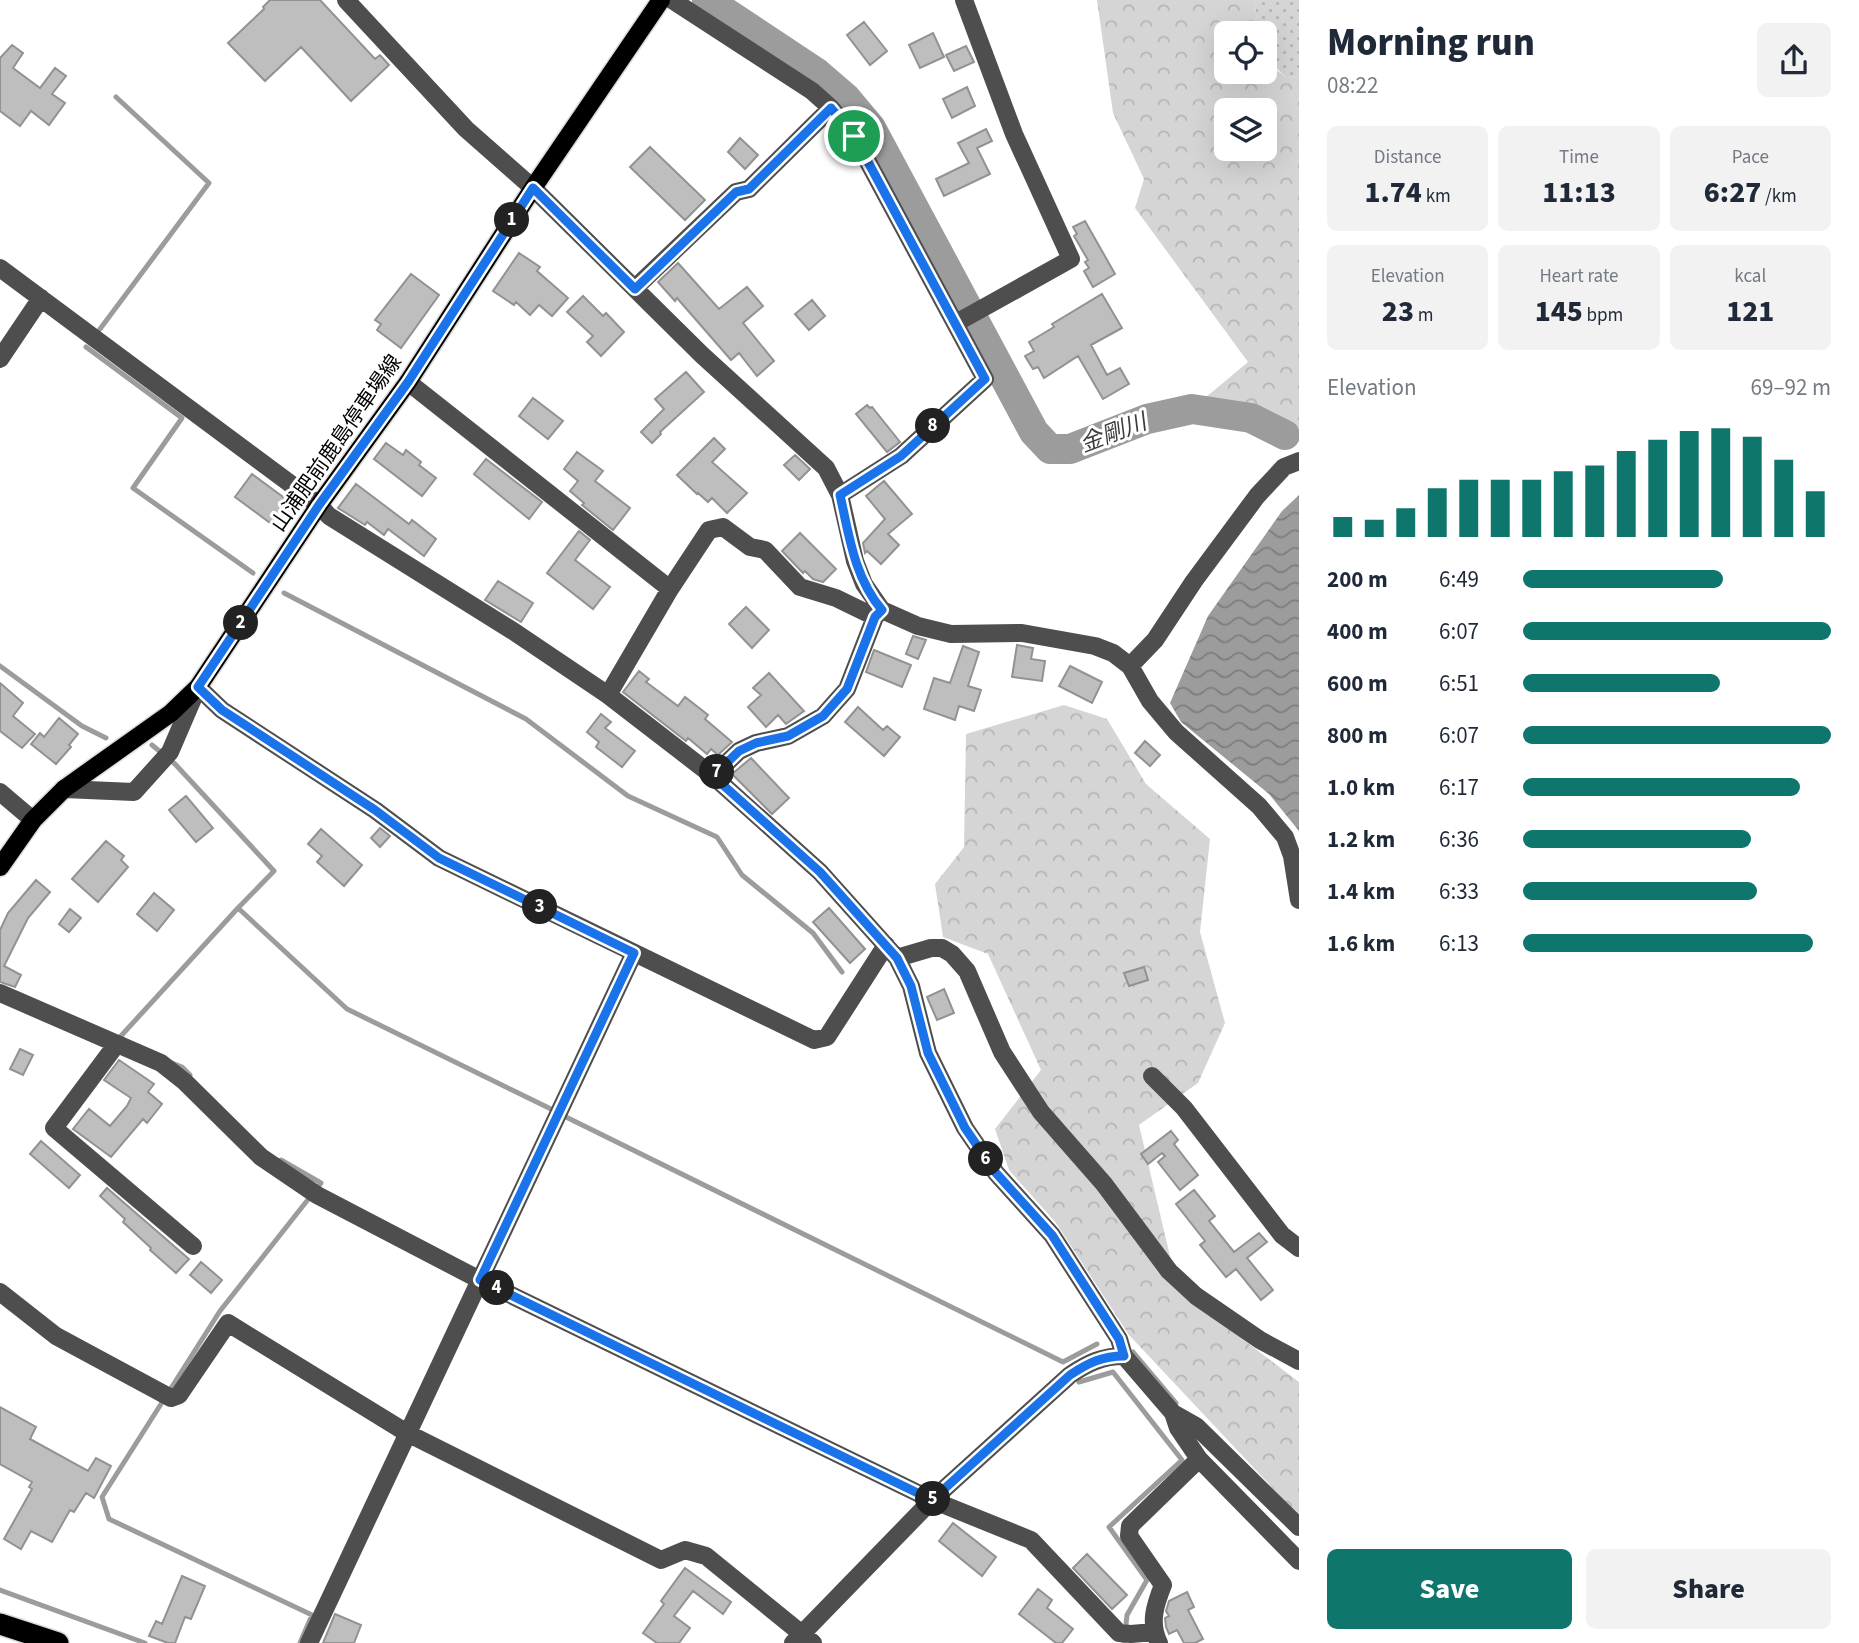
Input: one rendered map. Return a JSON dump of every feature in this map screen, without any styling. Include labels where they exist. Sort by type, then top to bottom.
[{"type":"highway","points":[[0,1624],[58,1643]]},
{"type":"main road","name":"山浦肥前鹿島停車場線","points":[[0,867],[33,820],[64,789],[171,713],[198,687],[319,505],[408,382],[533,188],[662,0]]},
{"type":"street","points":[[346,0],[466,129],[533,188],[702,355],[825,468],[840,495],[855,561],[878,614],[847,689],[823,716],[788,736],[756,743],[739,751],[713,776]]},
{"type":"street","points":[[671,0],[812,91],[831,108],[854,136],[985,379],[901,456],[840,495]]},
{"type":"street","points":[[956,323],[1071,259],[1014,134],[964,0]]},
{"type":"street","points":[[635,289],[736,192],[749,189],[831,108]]},
{"type":"street","points":[[0,268],[319,505],[329,516],[513,631],[608,695],[713,776],[820,872],[891,951],[911,986],[928,1053],[965,1128],[996,1173],[1052,1235],[1119,1339],[1124,1356],[1173,1413],[1196,1426],[1299,1527]]},
{"type":"street","points":[[0,359],[41,298]]},
{"type":"street","points":[[408,382],[670,589]]},
{"type":"street","points":[[1130,666],[1156,640],[1194,581],[1257,496],[1284,467],[1299,461]]},
{"type":"street","points":[[608,695],[670,589],[709,530],[723,527],[750,547],[765,550],[800,587],[836,597],[878,614],[951,634],[1022,633],[1095,646],[1113,653],[1130,666],[1150,701],[1176,732],[1259,806],[1285,837],[1293,856],[1299,900]]},
{"type":"street","points":[[64,789],[134,792],[167,757],[198,687],[222,710],[375,810],[439,858],[814,1040],[827,1037],[891,951],[942,948],[952,954],[967,971],[1002,1052],[1041,1112],[1104,1184],[1169,1271],[1196,1296],[1260,1340],[1299,1362]]},
{"type":"street","points":[[0,792],[33,820]]},
{"type":"street","points":[[309,1643],[634,953]]},
{"type":"street","points":[[0,993],[162,1063],[261,1157],[313,1192],[480,1280],[932,1500],[1031,1540],[1125,1634],[1156,1637],[1154,1608],[1163,1585],[1129,1536],[1130,1526],[1199,1459]]},
{"type":"street","points":[[116,1045],[54,1128],[193,1246]]},
{"type":"street","points":[[1152,1076],[1184,1108],[1282,1235],[1299,1248]]},
{"type":"street","points":[[0,1292],[56,1336],[166,1394],[179,1395],[228,1323],[407,1433],[661,1560],[685,1550],[706,1556],[802,1640],[932,1500],[1070,1375],[1090,1362],[1108,1356],[1124,1356]]},
{"type":"street","points":[[1173,1413],[1178,1428],[1199,1459],[1299,1561]]},
{"type":"green space","points":[[1097,0],[1254,0],[1257,21],[1214,21],[1214,84],[1277,84],[1277,70],[1287,78],[1299,76],[1299,428],[1205,398],[1248,362],[1135,208],[1144,179],[1113,113]]},
{"type":"green space","points":[[1254,0],[1299,0],[1299,76],[1287,78],[1277,69],[1277,21],[1257,21]]},
{"type":"green space","points":[[1064,705],[1107,719],[1146,784],[1210,839],[1200,932],[1225,1023],[1198,1083],[1139,1125],[1178,1290],[1299,1382],[1299,1516],[1129,1335],[1056,1223],[1009,1170],[995,1129],[1041,1070],[988,954],[943,937],[935,884],[964,847],[966,734]]},
{"type":"water","points":[[1299,495],[1299,831],[1269,794],[1181,722],[1170,703],[1208,616],[1282,511]]},
{"type":"building","points":[[270,0],[320,0],[375,59],[380,55],[389,65],[351,101],[301,47],[265,81],[228,43]]},
{"type":"building","points":[[864,22],[887,51],[870,65],[847,35]]},
{"type":"building","points":[[933,33],[944,57],[920,68],[909,45]]},
{"type":"building","points":[[12,45],[23,53],[13,68],[40,88],[55,68],[66,76],[52,94],[65,103],[49,125],[31,111],[20,126],[0,111],[0,58]]},
{"type":"building","points":[[966,46],[974,62],[954,71],[946,55]]},
{"type":"building","points":[[967,87],[975,106],[952,118],[943,99]]},
{"type":"building","points":[[986,129],[992,141],[977,148],[990,174],[944,196],[936,179],[969,163],[958,143]]},
{"type":"building","points":[[740,138],[758,155],[745,169],[728,152]]},
{"type":"building","points":[[650,147],[705,200],[685,220],[630,167]]},
{"type":"building","points":[[1085,221],[1115,274],[1093,287],[1084,271],[1089,268],[1085,262],[1088,260],[1074,236],[1077,234],[1073,227]]},
{"type":"building","points":[[519,253],[540,267],[537,271],[568,298],[552,316],[539,305],[530,315],[516,302],[514,305],[493,291]]},
{"type":"building","points":[[678,263],[719,309],[747,287],[763,306],[743,323],[774,361],[757,376],[739,353],[731,360],[677,298],[675,301],[658,282]]},
{"type":"building","points":[[411,274],[439,295],[401,348],[377,330],[381,324],[375,320]]},
{"type":"building","points":[[1102,294],[1122,328],[1091,345],[1107,375],[1120,368],[1129,384],[1103,399],[1078,356],[1044,378],[1038,367],[1033,369],[1025,356],[1034,351],[1029,342],[1054,327],[1052,324]]},
{"type":"building","points":[[583,296],[603,316],[606,313],[624,332],[601,356],[587,342],[593,336],[567,312]]},
{"type":"building","points":[[812,300],[825,316],[809,330],[795,314]]},
{"type":"building","points":[[686,372],[704,392],[660,432],[652,443],[641,432],[664,409],[655,399]]},
{"type":"building","points":[[533,398],[563,421],[548,439],[519,416]]},
{"type":"building","points":[[867,405],[872,407],[900,442],[887,452],[856,414]]},
{"type":"building","points":[[714,438],[725,449],[712,462],[747,493],[727,513],[712,498],[708,502],[697,494],[677,475]]},
{"type":"building","points":[[386,443],[403,455],[406,450],[436,478],[422,496],[374,459]]},
{"type":"building","points":[[577,452],[603,471],[595,481],[630,508],[613,530],[582,505],[584,503],[570,491],[578,481],[564,469]]},
{"type":"building","points":[[795,455],[810,469],[799,480],[784,465]]},
{"type":"building","points":[[486,459],[542,502],[529,519],[474,474]]},
{"type":"building","points":[[252,474],[298,508],[281,531],[235,497]]},
{"type":"building","points":[[884,481],[912,514],[888,534],[899,545],[881,564],[867,551],[865,553],[863,543],[885,519],[866,496]]},
{"type":"building","points":[[356,484],[409,524],[412,520],[436,539],[424,556],[388,529],[384,535],[367,522],[365,525],[338,508]]},
{"type":"building","points":[[579,531],[590,540],[575,560],[610,587],[593,609],[547,573]]},
{"type":"building","points":[[800,533],[836,569],[823,582],[813,579],[805,571],[803,573],[782,551]]},
{"type":"building","points":[[498,581],[533,603],[521,622],[485,600]]},
{"type":"building","points":[[746,607],[769,630],[752,648],[729,624]]},
{"type":"building","points":[[913,636],[926,640],[918,659],[906,654]]},
{"type":"building","points":[[1017,645],[1033,648],[1031,659],[1045,661],[1042,681],[1012,677]]},
{"type":"building","points":[[963,646],[979,652],[968,686],[981,690],[974,711],[959,706],[955,720],[924,709],[934,678],[950,683]]},
{"type":"building","points":[[874,650],[911,665],[902,687],[866,672]]},
{"type":"building","points":[[1070,666],[1102,682],[1092,703],[1059,686]]},
{"type":"building","points":[[639,671],[649,679],[646,682],[678,706],[685,697],[708,715],[705,719],[732,742],[718,755],[711,749],[707,754],[688,738],[686,741],[623,692]]},
{"type":"building","points":[[769,673],[804,711],[786,724],[778,715],[766,727],[748,707],[761,695],[753,688]]},
{"type":"building","points":[[0,683],[23,703],[13,716],[35,734],[22,748],[0,731]]},
{"type":"building","points":[[858,707],[883,730],[887,726],[900,737],[884,756],[845,722]]},
{"type":"building","points":[[601,714],[611,722],[605,728],[635,751],[622,767],[596,747],[599,742],[587,732]]},
{"type":"building","points":[[59,718],[78,734],[56,764],[31,744],[40,733],[44,737]]},
{"type":"building","points":[[1145,741],[1160,755],[1150,766],[1135,753]]},
{"type":"building","points":[[751,758],[789,798],[772,814],[732,774]]},
{"type":"building","points":[[186,796],[213,828],[196,842],[169,810]]},
{"type":"building","points":[[380,828],[390,836],[380,847],[371,838]]},
{"type":"building","points":[[321,829],[362,865],[344,886],[317,862],[322,856],[308,844]]},
{"type":"building","points":[[106,841],[124,856],[121,860],[128,867],[98,902],[72,879]]},
{"type":"building","points":[[36,880],[50,892],[28,918],[4,966],[21,975],[15,987],[0,982],[0,930],[8,913]]},
{"type":"building","points":[[154,893],[174,910],[157,931],[137,914]]},
{"type":"building","points":[[829,908],[865,949],[850,963],[813,922]]},
{"type":"building","points":[[70,909],[81,918],[69,932],[59,924]]},
{"type":"building","points":[[1144,967],[1148,980],[1129,986],[1124,973]]},
{"type":"building","points":[[944,989],[954,1013],[937,1020],[927,997]]},
{"type":"building","points":[[20,1049],[33,1055],[23,1075],[10,1069]]},
{"type":"building","points":[[119,1060],[154,1084],[148,1092],[162,1104],[147,1123],[143,1119],[111,1157],[73,1129],[89,1109],[110,1126],[127,1106],[131,1098],[104,1080]]},
{"type":"building","points":[[1171,1131],[1178,1140],[1174,1144],[1198,1175],[1180,1190],[1158,1162],[1165,1156],[1162,1153],[1148,1164],[1141,1154]]},
{"type":"building","points":[[41,1141],[80,1175],[69,1188],[30,1154]]},
{"type":"building","points":[[107,1188],[189,1259],[176,1273],[150,1250],[151,1248],[123,1222],[125,1219],[100,1196]]},
{"type":"building","points":[[1194,1190],[1215,1216],[1209,1221],[1234,1252],[1259,1233],[1267,1242],[1247,1258],[1273,1290],[1261,1300],[1236,1269],[1226,1277],[1200,1245],[1205,1241],[1176,1204]]},
{"type":"building","points":[[201,1262],[222,1280],[211,1293],[190,1275]]},
{"type":"building","points":[[0,1407],[36,1427],[30,1439],[88,1471],[96,1458],[111,1466],[94,1498],[86,1493],[74,1512],[70,1510],[52,1542],[31,1531],[21,1549],[4,1539],[32,1489],[29,1487],[32,1482],[0,1464]]},
{"type":"building","points":[[953,1523],[996,1557],[982,1576],[939,1541]]},
{"type":"building","points":[[1087,1554],[1127,1595],[1112,1609],[1073,1568]]},
{"type":"building","points":[[685,1568],[731,1602],[723,1614],[693,1591],[674,1616],[690,1628],[679,1643],[657,1643],[643,1633],[664,1604],[661,1601]]},
{"type":"building","points":[[182,1576],[205,1586],[191,1619],[185,1617],[175,1643],[149,1636],[156,1621],[162,1624]]},
{"type":"building","points":[[1038,1589],[1052,1600],[1047,1608],[1073,1629],[1062,1643],[1056,1643],[1019,1614]]},
{"type":"building","points":[[1187,1592],[1194,1607],[1188,1610],[1203,1639],[1195,1643],[1184,1643],[1177,1630],[1169,1634],[1166,1627],[1169,1601]]},
{"type":"building","points":[[335,1614],[361,1625],[354,1643],[323,1643]]},
{"type":"waterway","name":"金剛川","points":[[707,0],[817,73],[846,98],[871,128],[1034,432],[1050,449],[1070,449],[1147,419],[1192,409],[1251,418],[1285,435]]},
{"type":"waterway","points":[[100,329],[209,183],[116,97]]},
{"type":"waterway","points":[[86,347],[182,418],[133,488],[253,573]]},
{"type":"waterway","points":[[284,593],[526,719],[628,796],[717,837],[742,875],[813,933],[842,972]]},
{"type":"waterway","points":[[0,666],[82,726],[106,738]]},
{"type":"waterway","points":[[152,745],[175,764],[274,871],[238,908],[347,1009],[553,1110]]},
{"type":"waterway","points":[[123,1039],[120,1037],[238,908]]},
{"type":"waterway","points":[[172,1063],[182,1067],[190,1075]]},
{"type":"waterway","points":[[566,1117],[1063,1362],[1097,1344]]},
{"type":"waterway","points":[[281,1160],[321,1183],[220,1311],[102,1497],[109,1519],[312,1615],[300,1643]]},
{"type":"waterway","points":[[1133,1352],[1176,1403]]},
{"type":"waterway","points":[[1079,1382],[1113,1372],[1182,1460],[1109,1527],[1147,1580],[1127,1615],[1124,1643]]},
{"type":"waterway","points":[[0,1590],[145,1643]]},
{"type":"route","points":[[831,108],[854,136],[985,379],[901,456],[840,495],[855,561],[871,597],[882,610],[875,617],[847,689],[823,716],[788,736],[756,743],[739,751],[713,776],[820,872],[897,958],[911,986],[928,1053],[965,1128],[996,1173],[1052,1235],[1119,1339],[1124,1356],[1108,1356],[1090,1362],[1070,1375],[932,1500],[480,1280],[634,953],[439,858],[375,810],[222,710],[198,687],[319,505],[408,382],[533,188],[635,289],[736,192],[749,189],[831,108]]}]
